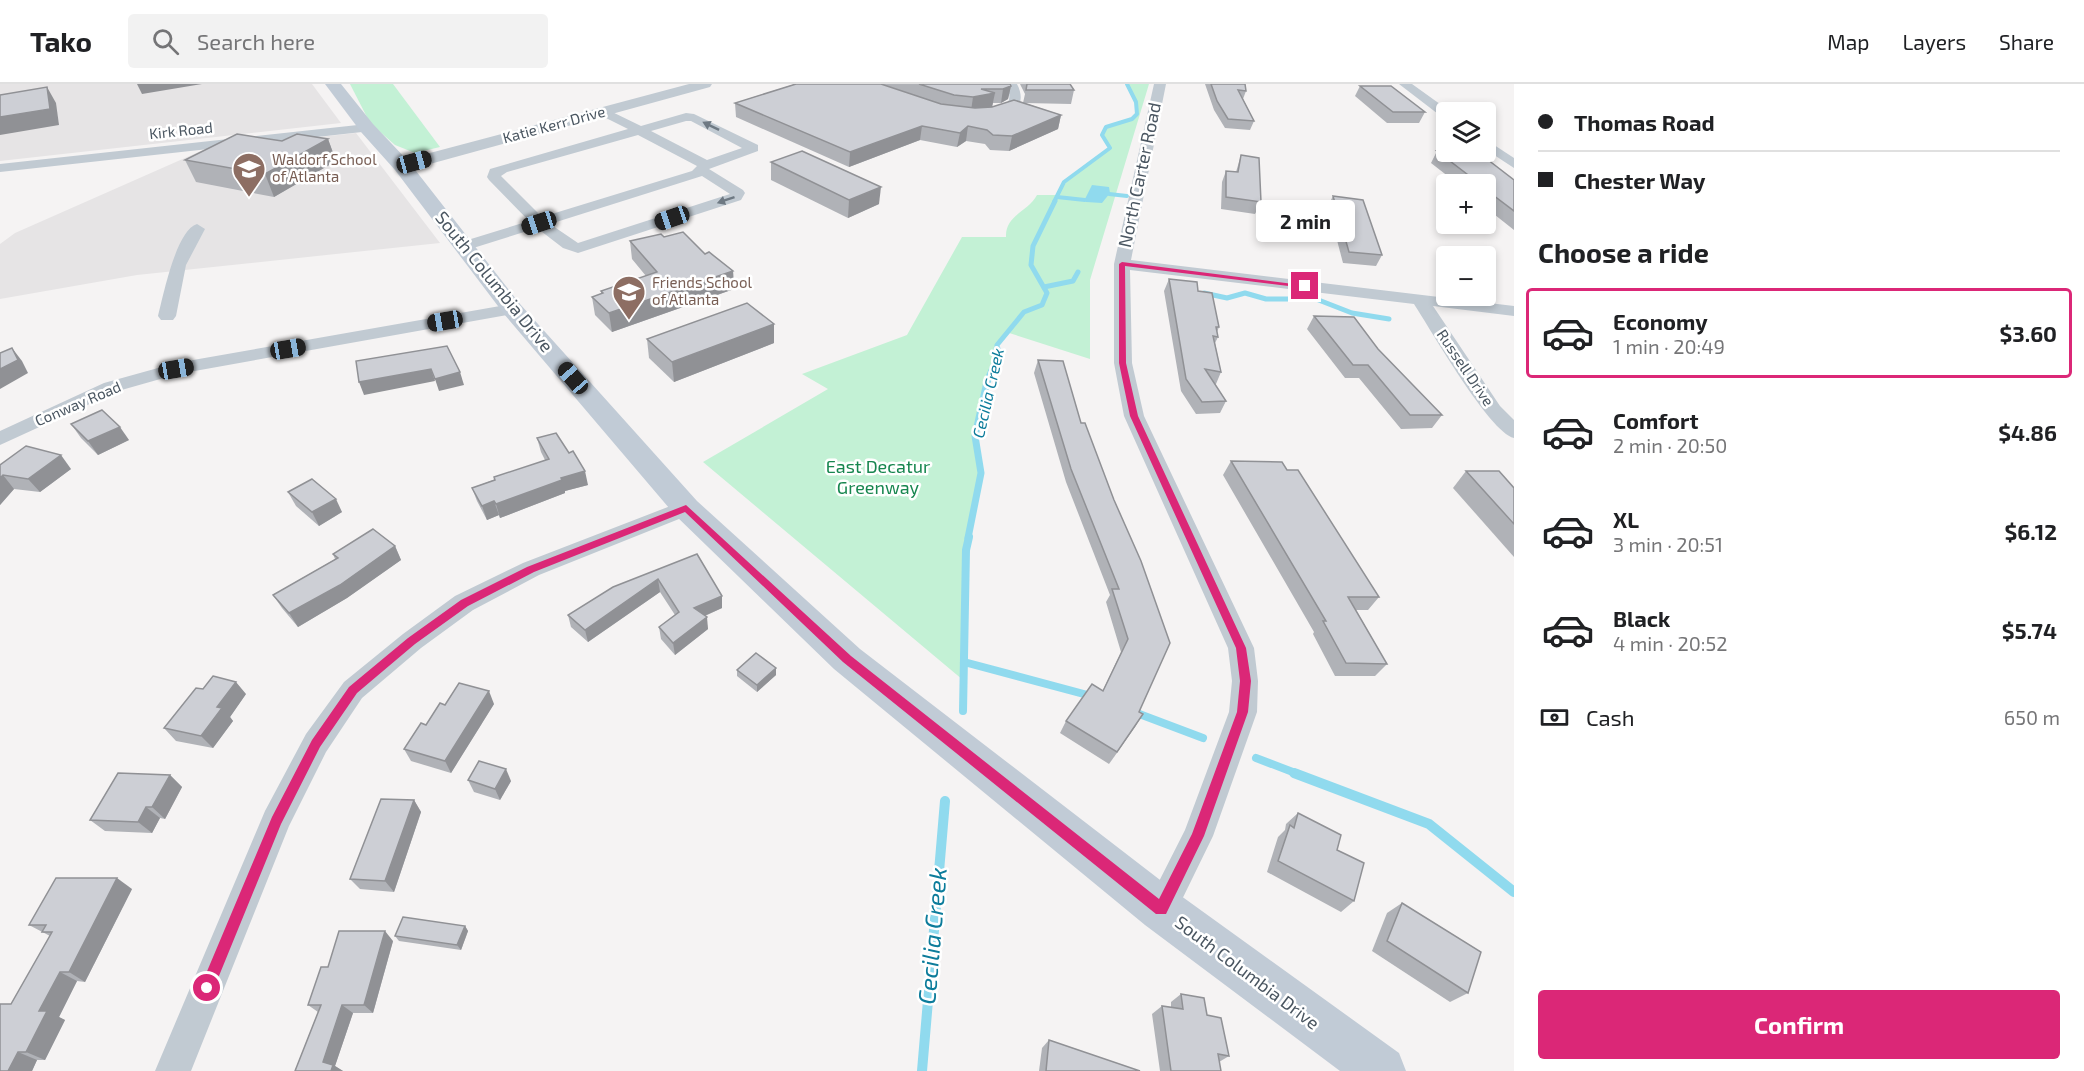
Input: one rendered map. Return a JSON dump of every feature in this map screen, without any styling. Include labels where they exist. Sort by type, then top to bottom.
[{"type":"main road","name":"South Columbia Drive","points":[[333,84],[367,128],[402,166],[512,309],[686,508],[847,659],[1161,909],[1361,1064]]},
{"type":"street","name":"Katie Kerr Drive","points":[[402,166],[705,84]]},
{"type":"street","points":[[980,117],[998,115],[1016,103],[1017,94],[1011,84]]},
{"type":"street","name":"North Carter Road","points":[[1160,84],[1122,264],[1122,363],[1134,416],[1241,648],[1245,681],[1243,712],[1198,836],[1161,909]]},
{"type":"street","points":[[1405,84],[1436,107]]},
{"type":"street","points":[[464,246],[539,223],[697,174],[703,168],[753,148],[694,118],[686,117],[640,130],[495,172],[494,177],[539,223],[571,247],[578,248],[736,197],[738,193],[703,168],[701,162],[640,130],[604,112]]},
{"type":"street","name":"Kirk Road","points":[[0,168],[367,128]]},
{"type":"street","points":[[1496,150],[1514,164]]},
{"type":"street","points":[[166,316],[177,265],[197,229]]},
{"type":"street","points":[[1122,264],[1514,311]]},
{"type":"street","name":"Russell Drive","points":[[1420,300],[1493,410],[1514,432]]},
{"type":"street","name":"Conway Road","points":[[0,439],[111,387],[176,369],[512,309]]},
{"type":"street","points":[[173,1071],[276,821],[316,743],[353,690],[411,641],[464,603],[531,569],[686,508]]},
{"type":"shaded area","points":[[0,84],[312,84],[341,123],[0,161]]},
{"type":"shaded area","name":"Waldorf School of Atlanta","points":[[356,133],[440,243],[137,275],[0,299],[0,244],[15,233],[203,150]]},
{"type":"green space","points":[[350,84],[393,84],[440,147],[415,153],[395,145],[370,123]]},
{"type":"green space","name":"East Decatur Greenway","points":[[1127,84],[1149,84],[1090,280],[1090,359],[1006,332],[997,345],[997,359],[987,382],[975,436],[981,473],[966,550],[963,680],[703,462],[828,389],[802,374],[907,335],[962,237],[1006,237],[1009,224],[1037,195],[1058,195],[1070,176],[1110,148],[1102,135],[1106,127],[1132,119],[1137,115],[1136,102]]},
{"type":"water","points":[[1092,185],[1109,187],[1110,193],[1102,203],[1086,202],[1085,199]]},
{"type":"building","points":[[796,84],[881,84],[941,104],[975,108],[992,107],[1014,100],[1061,115],[1012,136],[993,135],[987,130],[968,126],[960,133],[922,126],[850,152],[735,103]]},
{"type":"building","points":[[919,84],[1010,84],[1011,86],[1003,89],[981,89],[995,93],[973,97],[954,95]]},
{"type":"building","points":[[1027,84],[1070,84],[1074,90],[1026,90]]},
{"type":"building","points":[[1211,84],[1245,84],[1246,91],[1238,90],[1254,121],[1228,119],[1217,101]]},
{"type":"building","points":[[1360,86],[1391,86],[1425,112],[1393,112]]},
{"type":"building","points":[[47,87],[50,109],[0,117],[0,95]]},
{"type":"building","points":[[237,134],[282,141],[297,134],[328,139],[265,174],[185,160]]},
{"type":"building","points":[[802,151],[881,187],[849,200],[771,162]]},
{"type":"building","points":[[1241,155],[1259,158],[1261,202],[1226,197],[1226,171],[1238,172]]},
{"type":"building","points":[[1451,162],[1491,162],[1514,180],[1514,211],[1496,197],[1496,174],[1467,174]]},
{"type":"building","points":[[1333,196],[1363,200],[1382,255],[1349,252]]},
{"type":"building","points":[[683,232],[705,254],[709,252],[733,271],[609,313],[592,297],[603,293],[601,291],[657,272],[630,241]]},
{"type":"building","points":[[1169,279],[1197,282],[1198,291],[1212,293],[1219,327],[1216,327],[1218,337],[1213,336],[1221,372],[1205,369],[1226,401],[1202,402],[1186,379]]},
{"type":"building","points":[[747,303],[774,324],[672,362],[647,339]]},
{"type":"building","points":[[1314,316],[1354,317],[1378,349],[1442,415],[1410,415],[1368,365],[1353,365]]},
{"type":"building","points":[[447,346],[460,372],[435,379],[431,369],[359,382],[356,361]]},
{"type":"building","points":[[12,348],[18,360],[0,369],[0,353]]},
{"type":"building","points":[[1038,360],[1063,361],[1081,423],[1085,423],[1114,500],[1141,561],[1170,643],[1139,712],[1143,714],[1117,752],[1066,721],[1092,684],[1103,691],[1128,639],[1112,589],[1119,589],[1071,469]]},
{"type":"building","points":[[102,410],[120,427],[88,441],[71,424]]},
{"type":"building","points":[[556,433],[569,453],[573,451],[585,471],[496,504],[494,501],[482,506],[472,488],[495,480],[494,477],[549,459],[537,438]]},
{"type":"building","points":[[26,446],[61,455],[28,479],[3,475],[0,478],[0,465]]},
{"type":"building","points":[[1231,461],[1282,462],[1287,470],[1298,470],[1379,597],[1348,597],[1387,664],[1346,663],[1323,621],[1326,621]]},
{"type":"building","points":[[1466,471],[1499,471],[1514,488],[1514,524]]},
{"type":"building","points":[[312,479],[336,499],[312,512],[288,492]]},
{"type":"building","points":[[373,529],[395,546],[340,585],[289,613],[273,595],[338,558],[333,554]]},
{"type":"building","points":[[697,554],[722,596],[694,608],[707,617],[673,643],[659,627],[679,612],[658,579],[585,630],[568,615],[613,587]]},
{"type":"building","points":[[756,653],[776,668],[757,685],[737,670]]},
{"type":"building","points":[[213,676],[236,682],[217,707],[222,708],[201,736],[164,728],[196,688],[203,689]]},
{"type":"building","points":[[459,683],[489,691],[445,761],[404,749],[421,723],[426,725],[440,703],[445,705]]},
{"type":"building","points":[[479,761],[506,769],[495,789],[468,780]]},
{"type":"building","points":[[118,773],[170,775],[152,807],[146,807],[138,822],[90,820]]},
{"type":"building","points":[[381,799],[414,800],[385,881],[350,879]]},
{"type":"building","points":[[1298,813],[1341,835],[1337,850],[1364,863],[1354,901],[1278,861],[1290,825],[1294,828]]},
{"type":"building","points":[[56,878],[117,878],[69,972],[60,972],[39,1011],[47,1011],[26,1052],[18,1052],[8,1071],[0,1071],[0,1004],[11,1004],[52,932],[42,932],[46,925],[29,925]]},
{"type":"building","points":[[1402,903],[1481,952],[1468,993],[1387,941]]},
{"type":"building","points":[[403,917],[465,926],[457,945],[395,936]]},
{"type":"building","points":[[339,931],[385,931],[364,1005],[342,1005],[323,1062],[333,1065],[331,1071],[295,1071],[321,1005],[308,1005],[321,967],[328,967]]},
{"type":"building","points":[[1181,994],[1204,998],[1207,1015],[1221,1018],[1229,1056],[1218,1054],[1221,1071],[1171,1071],[1162,1006],[1183,1009]]},
{"type":"building","points":[[1049,1040],[1140,1071],[1046,1071]]},
{"type":"waterway","name":"Cecilia Creek","points":[[1054,202],[1064,182],[1110,148],[1102,135],[1106,127],[1132,119],[1137,114],[1136,102],[1127,84]]},
{"type":"waterway","points":[[1109,194],[1127,196]]},
{"type":"waterway","points":[[1057,197],[1085,200]]},
{"type":"waterway","name":"Cecilia Creek","points":[[968,538],[981,473],[975,436],[987,382],[997,359],[997,345],[1024,312],[1042,305],[1047,293],[1031,265],[1033,246],[1055,201]]},
{"type":"waterway","points":[[1044,287],[1073,281],[1078,272]]},
{"type":"waterway","points":[[1204,293],[1227,298],[1245,293],[1266,299],[1316,299],[1352,313],[1389,319]]},
{"type":"waterway","name":"Cecilia Creek","points":[[963,711],[966,550],[969,537]]},
{"type":"waterway","points":[[964,662],[1095,697]]},
{"type":"waterway","points":[[1134,712],[1203,738]]},
{"type":"waterway","points":[[1256,758],[1298,774]]},
{"type":"waterway","points":[[1294,773],[1429,824],[1514,892]]},
{"type":"waterway","name":"Cecilia Creek","points":[[922,1071],[945,801]]},
{"type":"place","name":"Waldorf School of Atlanta","points":[[249,198]]},
{"type":"place","name":"Friends School of Atlanta","points":[[629,321]]},
{"type":"route","points":[[207,988],[276,821],[316,743],[353,690],[411,641],[464,603],[531,569],[686,508],[847,659],[1161,909],[1198,836],[1243,712],[1245,681],[1241,648],[1134,416],[1122,363],[1122,264],[1305,286]]}]
